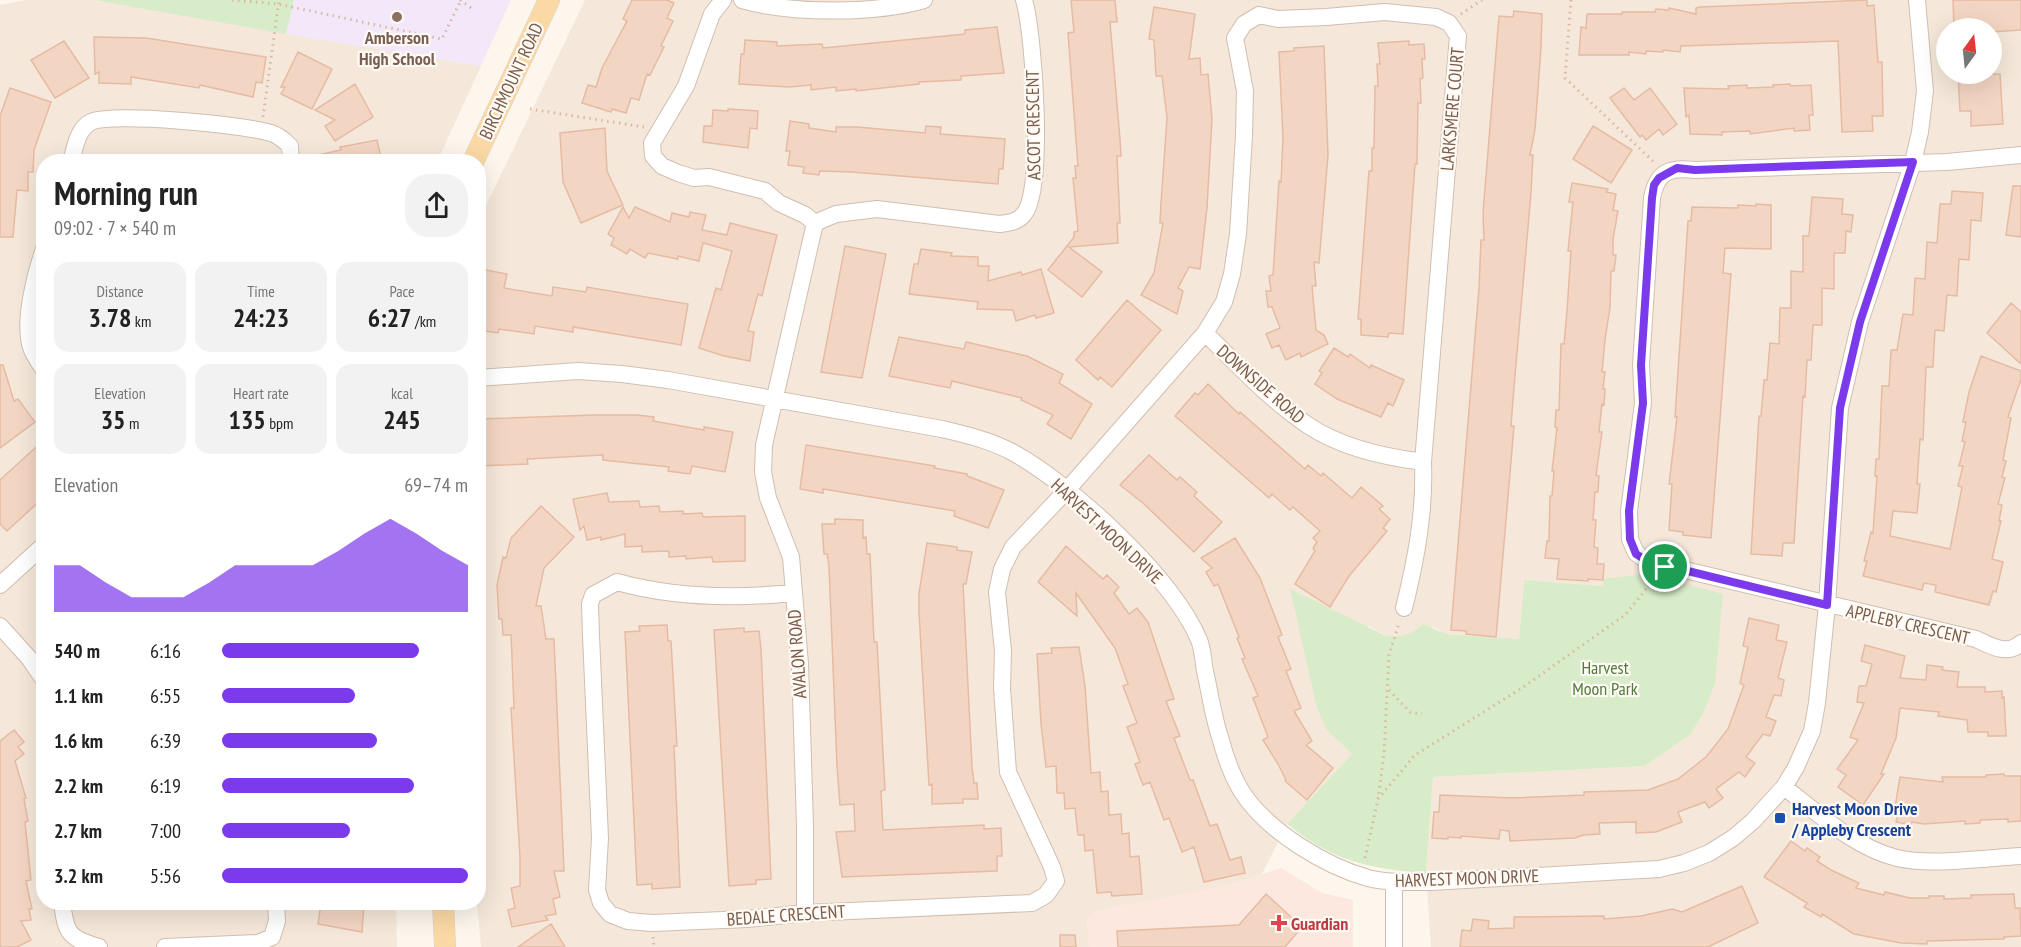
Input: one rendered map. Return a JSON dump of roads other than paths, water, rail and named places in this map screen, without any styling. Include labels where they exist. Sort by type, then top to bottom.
[{"type":"main road","name":"BIRCHMOUNT ROAD","points":[[477,154],[549,0]]},
{"type":"main road","points":[[443,910],[445,947]]},
{"type":"street","points":[[723,0],[712,14],[686,86],[652,143],[653,156],[662,166],[694,178],[709,177],[765,191],[779,203],[805,215],[815,223],[774,400]]},
{"type":"street","points":[[742,0],[774,7],[827,10],[878,7],[924,0]]},
{"type":"street","name":"ASCOT CRESCENT","points":[[815,223],[836,214],[877,208],[999,224],[1015,221],[1025,214],[1034,192],[1036,123],[1030,26],[1024,0]]},
{"type":"street","name":"HARVEST MOON DRIVE","points":[[486,377],[578,371],[668,380],[942,429],[978,438],[1011,451],[1067,490],[1124,542],[1164,583],[1182,608],[1200,641],[1220,736],[1243,793],[1277,830],[1308,852],[1336,867],[1369,878],[1394,882],[1453,881],[1659,869],[1676,865],[1709,853],[1733,838],[1753,821],[1784,788],[1812,731],[1827,605],[1840,408],[1860,322],[1913,162],[1920,132],[1925,92],[1917,0]]},
{"type":"street","name":"LARKSMERE COURT","points":[[1067,490],[1205,333],[1224,302],[1232,274],[1238,234],[1245,91],[1235,38],[1244,24],[1259,15],[1278,19],[1385,12],[1436,17],[1449,23],[1458,36],[1423,462],[1424,487],[1421,523],[1404,608]]},
{"type":"street","points":[[73,154],[79,134],[90,123],[103,119],[177,120],[261,131],[271,133],[290,146],[290,154]]},
{"type":"street","points":[[1913,162],[1947,162],[2021,155]]},
{"type":"street","name":"APPLEBY CRESCENT","points":[[1913,162],[1695,170],[1677,168],[1666,172],[1654,185],[1641,365],[1643,403],[1629,511],[1630,539],[1636,554],[1647,561],[1665,567],[1976,639],[1996,649],[2007,650],[2021,643]]},
{"type":"street","points":[[36,279],[30,302],[30,344],[36,355]]},
{"type":"street","name":"DOWNSIDE ROAD","points":[[1205,333],[1269,394],[1310,426],[1342,443],[1381,454],[1423,462]]},
{"type":"street","name":"AVALON ROAD","points":[[774,400],[764,445],[763,472],[768,498],[791,557],[800,676],[805,825],[805,913]]},
{"type":"street","name":"BEDALE CRESCENT","points":[[793,593],[730,597],[668,594],[617,582],[593,595],[591,615],[600,838],[597,890],[601,903],[610,914],[628,921],[652,923],[805,913],[1032,903],[1046,895],[1056,881],[1052,867],[1008,772],[1002,688],[1002,639],[997,592],[1002,568],[1013,547],[1067,490]]},
{"type":"street","points":[[0,585],[36,552]]},
{"type":"street","points":[[0,626],[36,668]]},
{"type":"street","points":[[1784,788],[1859,842],[1897,858],[1931,861],[2021,856]]},
{"type":"street","points":[[1394,882],[1394,947]]},
{"type":"street","points":[[63,910],[66,927],[75,938],[99,947]]},
{"type":"street","points":[[165,947],[258,943],[272,938],[277,921],[276,910]]},
{"type":"place","name":"Amberson High School","points":[[397,17]]},
{"type":"place","name":"Harvest Moon Drive / Appleby Crescent","points":[[1780,818]]},
{"type":"place","name":"Guardian","points":[[1279,923]]},
{"type":"park label","name":"Harvest Moon Park","points":[[1605,677]]}]
